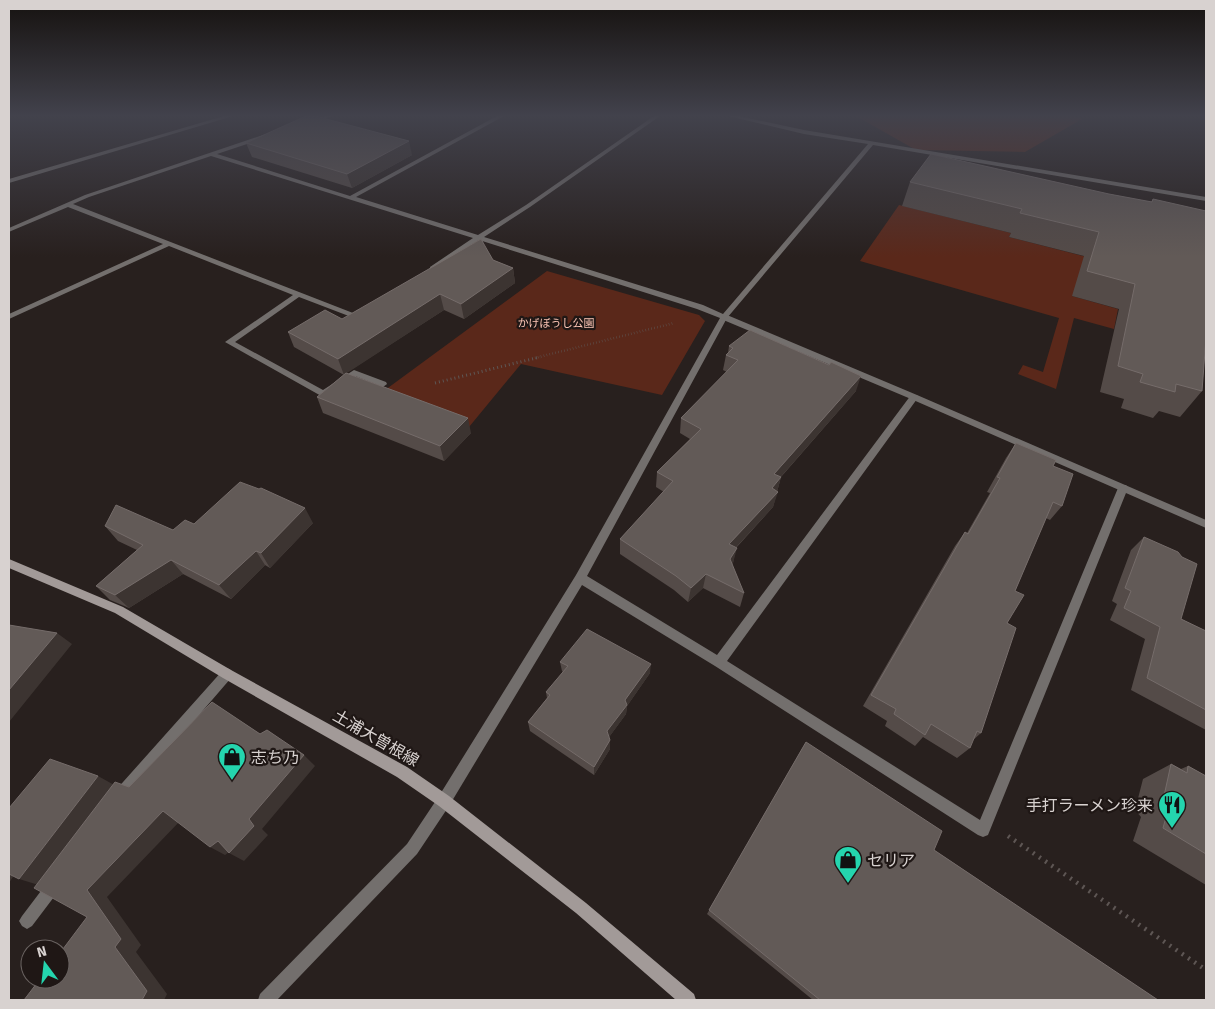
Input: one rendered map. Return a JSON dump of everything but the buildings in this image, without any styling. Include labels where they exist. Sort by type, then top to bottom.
[{"type":"main road","name":"土浦大曽根線","points":[[9,563],[119,610],[227,674],[402,772],[444,801],[581,908],[688,1000]]},
{"type":"street","points":[[9,181],[68,163]]},
{"type":"street","points":[[9,230],[66,204],[184,163]]},
{"type":"street","points":[[239,163],[720,315],[1206,524]]},
{"type":"street","points":[[350,198],[414,163]]},
{"type":"street","points":[[428,270],[588,163]]},
{"type":"street","points":[[266,1000],[412,848],[444,801],[580,578],[720,315],[854,163]]},
{"type":"street","points":[[992,163],[1206,199]]},
{"type":"street","points":[[66,204],[354,316],[371,306]]},
{"type":"street","points":[[9,317],[168,244]]},
{"type":"street","points":[[299,294],[229,342],[323,394],[354,373],[382,384]]},
{"type":"street","points":[[719,662],[914,397]]},
{"type":"street","points":[[580,578],[719,662],[983,830],[1123,488]]},
{"type":"street","points":[[110,809],[128,785],[227,674]]},
{"type":"street","points":[[27,921],[63,873]]},
{"type":"path","points":[[435,383],[720,315]]},
{"type":"path","points":[[987,822],[1206,970]]},
{"type":"green space","points":[[899,205],[1011,233],[1009,237],[1118,265],[1072,296],[1118,309],[1114,329],[1074,318],[1056,389],[1018,374],[1023,365],[1043,372],[1059,318],[860,261]]},
{"type":"green space","name":"かげぼうし公園","points":[[547,271],[699,315],[705,321],[662,395],[521,364],[469,427],[381,393]]},
{"type":"place","name":"志ち乃","points":[[232,781]]},
{"type":"place","name":"手打ラーメン珍来","points":[[1172,829]]},
{"type":"place","name":"セリア","points":[[848,884]]}]
